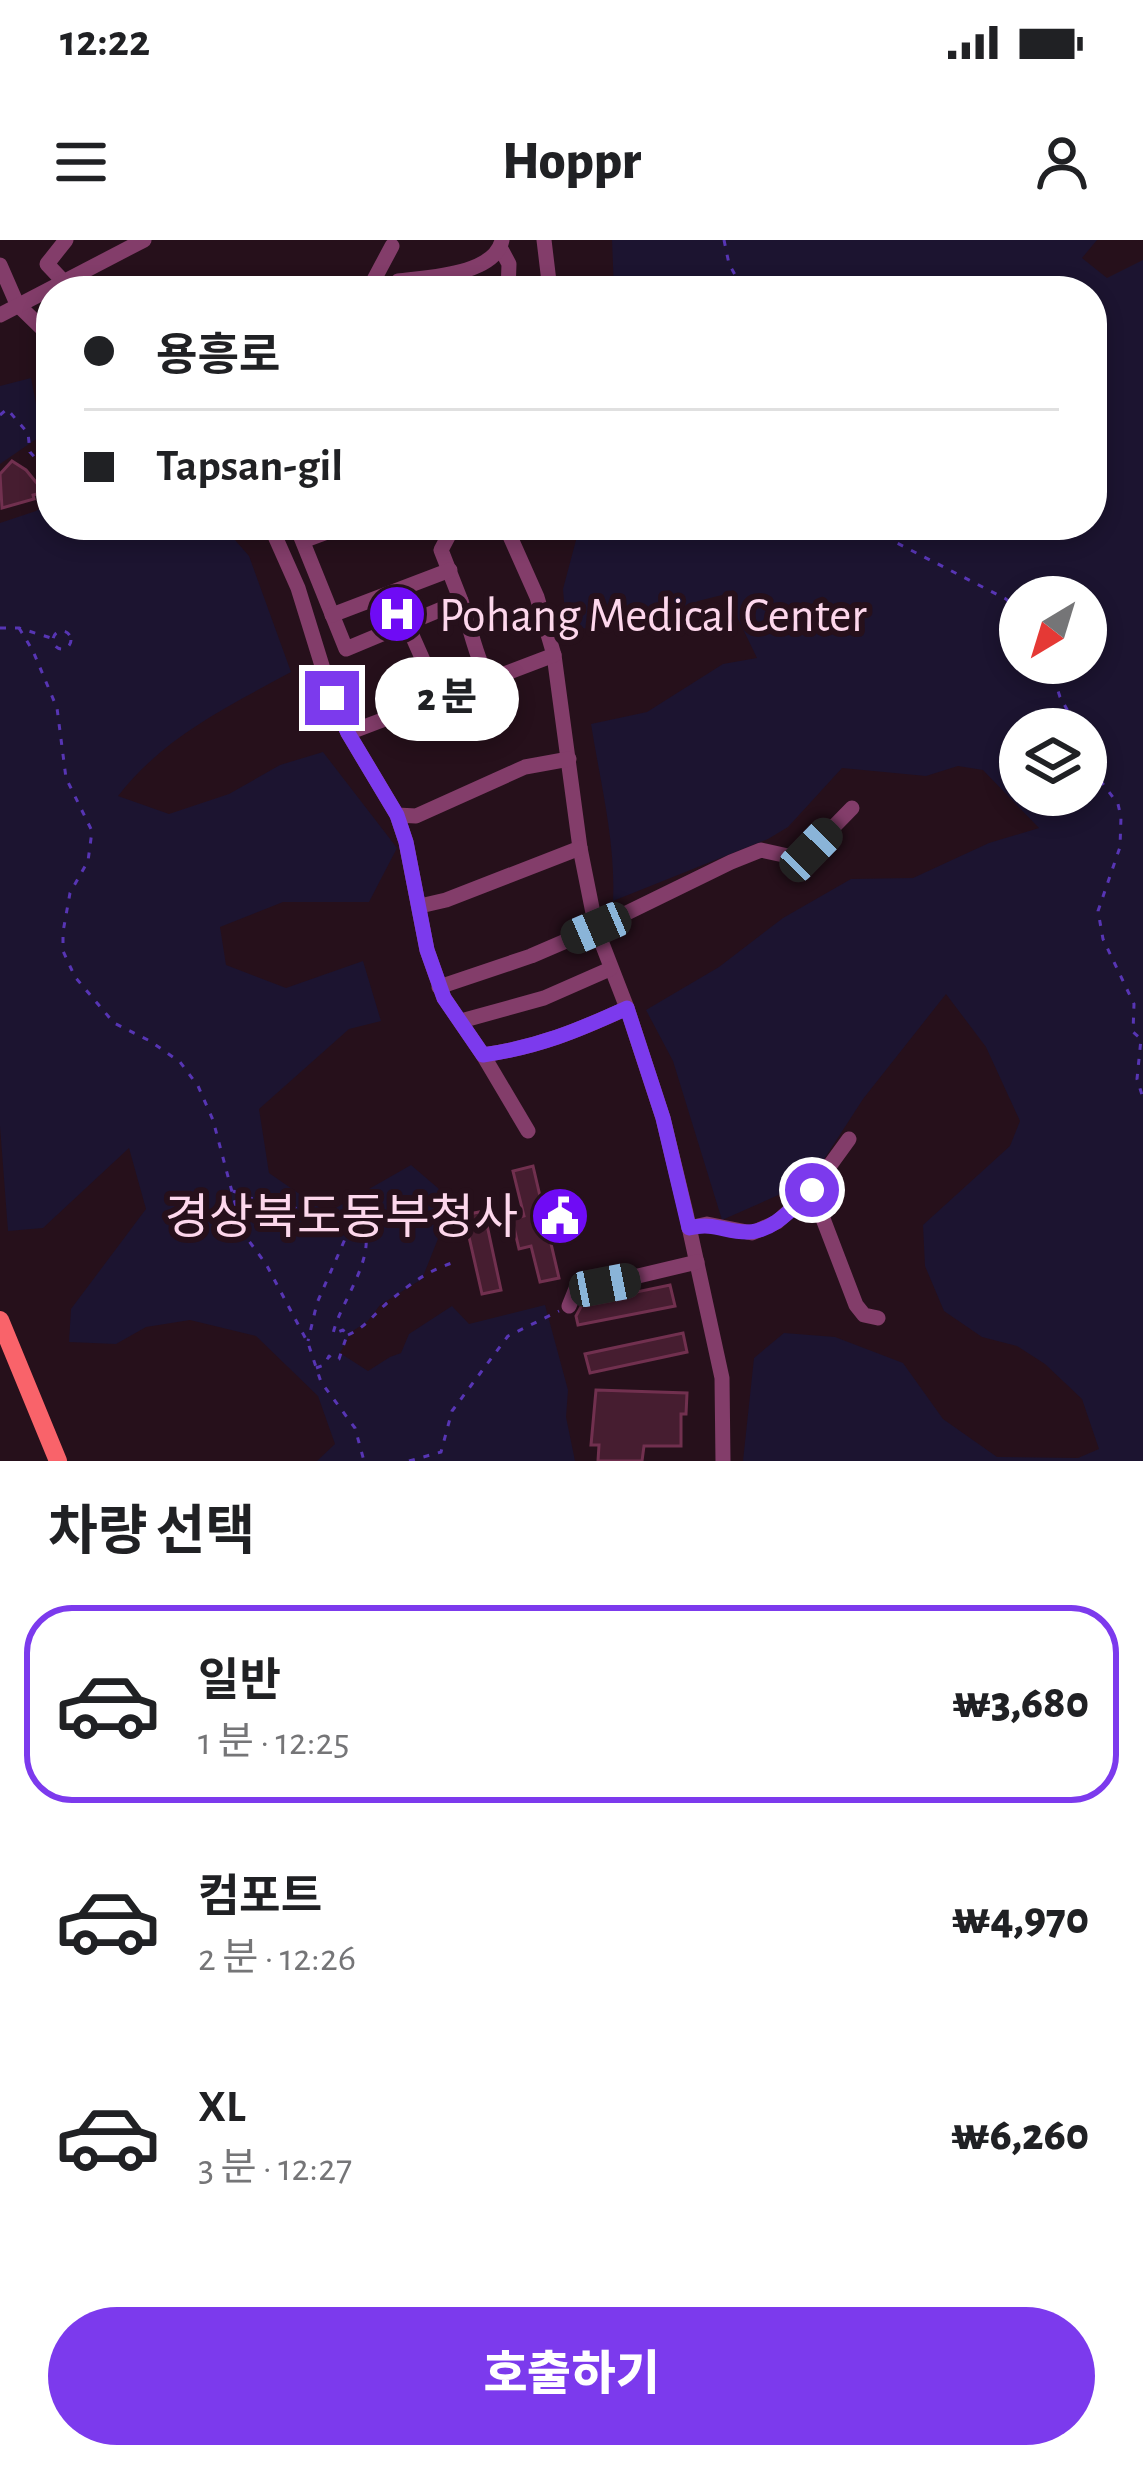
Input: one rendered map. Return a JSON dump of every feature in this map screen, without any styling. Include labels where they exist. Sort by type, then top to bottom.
[{"type":"main road","points":[[0,1320],[58,1461]]},
{"type":"street","points":[[59,276],[47,263],[66,240]]},
{"type":"street","points":[[73,276],[144,240]]},
{"type":"street","points":[[544,240],[548,276]]},
{"type":"street","points":[[392,243],[397,276]]},
{"type":"street","points":[[377,276],[392,243]]},
{"type":"street","points":[[460,276],[492,259],[501,244]]},
{"type":"street","points":[[501,244],[509,276]]},
{"type":"street","points":[[0,265],[17,304],[36,322]]},
{"type":"street","points":[[0,315],[36,294]]},
{"type":"street","points":[[276,540],[332,698],[397,815],[439,987],[528,1131]]},
{"type":"street","points":[[302,540],[346,649],[461,601]]},
{"type":"street","points":[[446,540],[441,550],[482,666]]},
{"type":"street","points":[[512,540],[537,597],[554,655],[580,848],[596,928],[663,1118],[697,1262],[722,1378],[723,1461]]},
{"type":"street","points":[[304,608],[330,610],[450,570]]},
{"type":"street","points":[[405,692],[430,683],[407,624]]},
{"type":"street","points":[[348,733],[554,655]]},
{"type":"street","points":[[397,815],[416,816],[525,767],[569,759]]},
{"type":"street","points":[[439,987],[531,956],[761,850],[788,856],[811,850],[852,808]]},
{"type":"street","points":[[420,906],[580,848]]},
{"type":"street","points":[[461,1021],[544,998],[610,968]]},
{"type":"street","points":[[483,1055],[528,1049],[627,1008]]},
{"type":"street","points":[[689,1228],[707,1224],[752,1233],[777,1222],[812,1190],[849,1138]]},
{"type":"street","points":[[812,1190],[856,1306],[878,1318]]},
{"type":"street","points":[[569,1306],[575,1291],[697,1262]]},
{"type":"path","points":[[724,240],[736,276]]},
{"type":"path","points":[[0,415],[8,409],[28,433],[30,452],[36,459]]},
{"type":"path","points":[[893,540],[999,594]]},
{"type":"path","points":[[0,628],[19,628],[53,639]]},
{"type":"path","points":[[19,628],[57,708],[66,778],[92,831],[88,861],[70,893],[63,951],[74,976],[114,1023],[180,1062],[198,1086],[213,1120],[243,1233],[266,1264],[308,1342],[314,1369],[355,1428],[364,1461]]},
{"type":"path","points":[[1107,790],[1118,805],[1120,848],[1098,910],[1103,939],[1134,1004],[1133,1032],[1141,1039],[1137,1079],[1143,1098]]},
{"type":"path","points":[[233,1191],[292,1206],[315,1220],[349,1229]]},
{"type":"path","points":[[308,1342],[317,1303],[349,1229],[360,1222],[366,1230],[362,1267],[335,1320],[333,1334],[343,1330],[346,1336],[339,1359],[329,1356],[314,1369]]},
{"type":"path","points":[[346,1336],[367,1325],[413,1280],[455,1262]]},
{"type":"path","points":[[409,1461],[441,1452],[452,1411],[508,1336],[569,1306]]},
{"type":"shaded area","points":[[612,240],[1097,240],[1082,258],[1104,276],[613,276]]},
{"type":"shaded area","points":[[1143,260],[1143,1461],[743,1461],[754,1358],[784,1333],[835,1337],[903,1363],[943,1419],[997,1457],[1078,1458],[1099,1449],[1082,1399],[1045,1364],[1017,1346],[982,1337],[944,1311],[925,1266],[923,1225],[1010,1146],[1020,1121],[986,1047],[946,994],[863,1099],[810,1181],[722,1220],[673,1061],[646,1010],[719,967],[783,918],[851,879],[913,878],[989,843],[1039,828],[1027,816],[1107,816],[1107,708],[999,708],[999,787],[983,770],[958,766],[926,776],[842,768],[788,827],[768,839],[613,901],[610,835],[591,724],[647,712],[723,664],[757,658],[726,594],[636,628],[566,625],[563,589],[576,540],[1107,540],[1107,278]]},
{"type":"shaded area","points":[[31,378],[36,439],[0,464],[0,386]]},
{"type":"shaded area","points":[[36,511],[36,540],[235,540],[249,556],[291,672],[176,740],[118,796],[169,814],[229,794],[280,765],[323,752],[397,848],[369,902],[283,902],[220,927],[226,965],[286,988],[363,961],[381,1021],[349,1029],[259,1109],[269,1173],[327,1213],[411,1165],[453,1201],[422,1279],[380,1305],[351,1332],[340,1353],[368,1371],[401,1353],[409,1334],[452,1306],[469,1324],[545,1305],[568,1390],[566,1417],[575,1461],[317,1461],[335,1444],[318,1396],[256,1336],[190,1320],[146,1327],[116,1344],[69,1342],[71,1309],[146,1209],[129,1148],[43,1228],[8,1231],[0,1126],[0,523]]},
{"type":"building","points":[[12,461],[26,470],[36,482],[34,499],[2,508],[0,474]]},
{"type":"building","points":[[533,1166],[559,1278],[540,1282],[531,1246],[519,1249],[512,1219],[524,1216],[513,1171]]},
{"type":"building","points":[[484,1211],[501,1290],[482,1294],[464,1215]]},
{"type":"building","points":[[670,1285],[675,1306],[578,1325],[576,1316],[583,1303]]},
{"type":"building","points":[[683,1333],[687,1352],[590,1373],[585,1354]]},
{"type":"building","points":[[596,1390],[687,1393],[681,1446],[644,1446],[642,1461],[598,1461],[599,1445],[591,1445]]},
{"type":"place","name":"Pohang Medical Center","points":[[397,614]]},
{"type":"place","name":"경상북도동부청사","points":[[560,1216]]},
{"type":"route","points":[[332,698],[397,815],[427,950],[444,998],[483,1055],[528,1049],[627,1008],[663,1118],[689,1228],[707,1224],[752,1233],[777,1222],[812,1190]]}]
